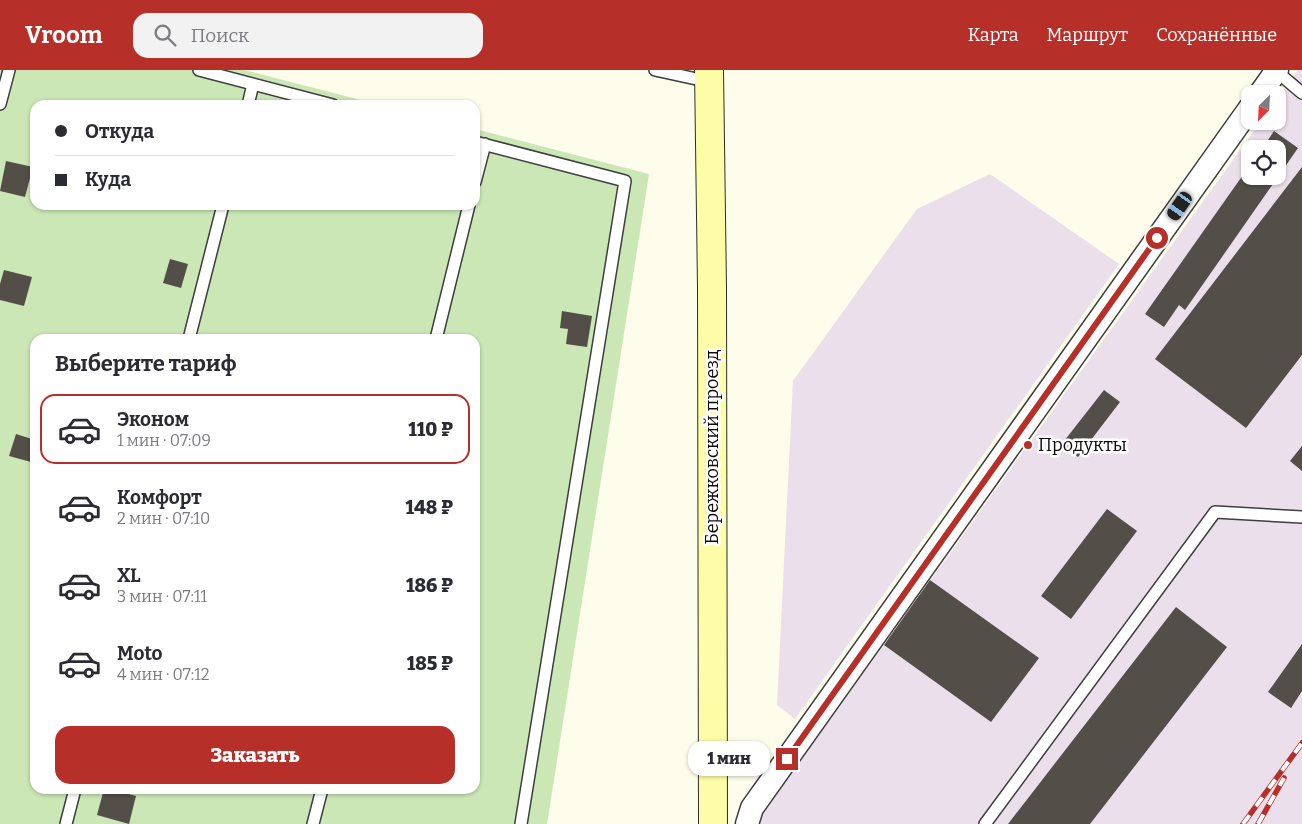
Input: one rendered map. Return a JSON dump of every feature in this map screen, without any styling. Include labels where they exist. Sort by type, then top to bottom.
[{"type":"street","points":[[1266,85],[1276,71]]},
{"type":"street","name":"Бережковский проезд","points":[[709,76],[712,288],[713,824]]},
{"type":"street","points":[[747,824],[752,808],[1241,121]]},
{"type":"lane","points":[[0,104],[9,70]]},
{"type":"lane","points":[[199,70],[314,100]]},
{"type":"lane","points":[[655,70],[709,76]]},
{"type":"lane","points":[[1276,71],[1302,92]]},
{"type":"lane","points":[[249,100],[253,84]]},
{"type":"lane","points":[[480,143],[625,181],[521,824]]},
{"type":"lane","points":[[190,334],[222,210]]},
{"type":"lane","points":[[437,334],[468,210]]},
{"type":"lane","points":[[984,824],[1215,512],[1302,517]]},
{"type":"lane","points":[[66,824],[74,794]]},
{"type":"lane","points":[[313,824],[321,794]]},
{"type":"shaded area","points":[[1298,70],[1302,70],[1302,824],[755,824],[1241,149],[1241,185],[1286,185],[1286,140],[1247,140],[1255,130],[1286,130],[1286,87]]},
{"type":"shaded area","points":[[990,174],[1119,264],[795,719],[777,705],[793,381],[917,209]]},
{"type":"green space","points":[[0,70],[244,70],[361,100],[30,100],[30,210],[480,210],[480,130],[649,174],[547,824],[0,824]]},
{"type":"building","points":[[1274,131],[1298,148],[1286,165],[1286,140],[1268,140]]},
{"type":"building","points":[[6,161],[30,166],[30,178],[25,197],[0,191]]},
{"type":"building","points":[[1302,167],[1302,355],[1246,428],[1155,359]]},
{"type":"building","points":[[1241,178],[1241,185],[1272,185],[1185,310],[1179,305],[1164,327],[1145,314]]},
{"type":"building","points":[[170,259],[188,264],[181,288],[163,283]]},
{"type":"building","points":[[4,270],[32,277],[24,306],[0,300],[0,284]]},
{"type":"building","points":[[562,311],[592,316],[587,347],[566,344],[568,329],[560,328]]},
{"type":"building","points":[[1104,390],[1120,402],[1078,457],[1061,445]]},
{"type":"building","points":[[16,434],[30,438],[30,462],[9,456]]},
{"type":"building","points":[[1302,446],[1302,471],[1290,461]]},
{"type":"building","points":[[1107,509],[1137,531],[1071,619],[1041,596]]},
{"type":"building","points":[[930,580],[1039,658],[991,722],[884,645]]},
{"type":"building","points":[[1176,607],[1227,647],[1090,824],[1008,824]]},
{"type":"building","points":[[1302,644],[1302,691],[1291,708],[1268,692]]},
{"type":"building","points":[[103,794],[129,794],[136,796],[129,824],[97,815]]},
{"type":"railway","points":[[1243,824],[1302,743]]},
{"type":"railway","points":[[1258,824],[1284,778]]},
{"type":"place","name":"Продукты","points":[[1028,445]]},
{"type":"route","points":[[787,759],[1157,238]]}]
